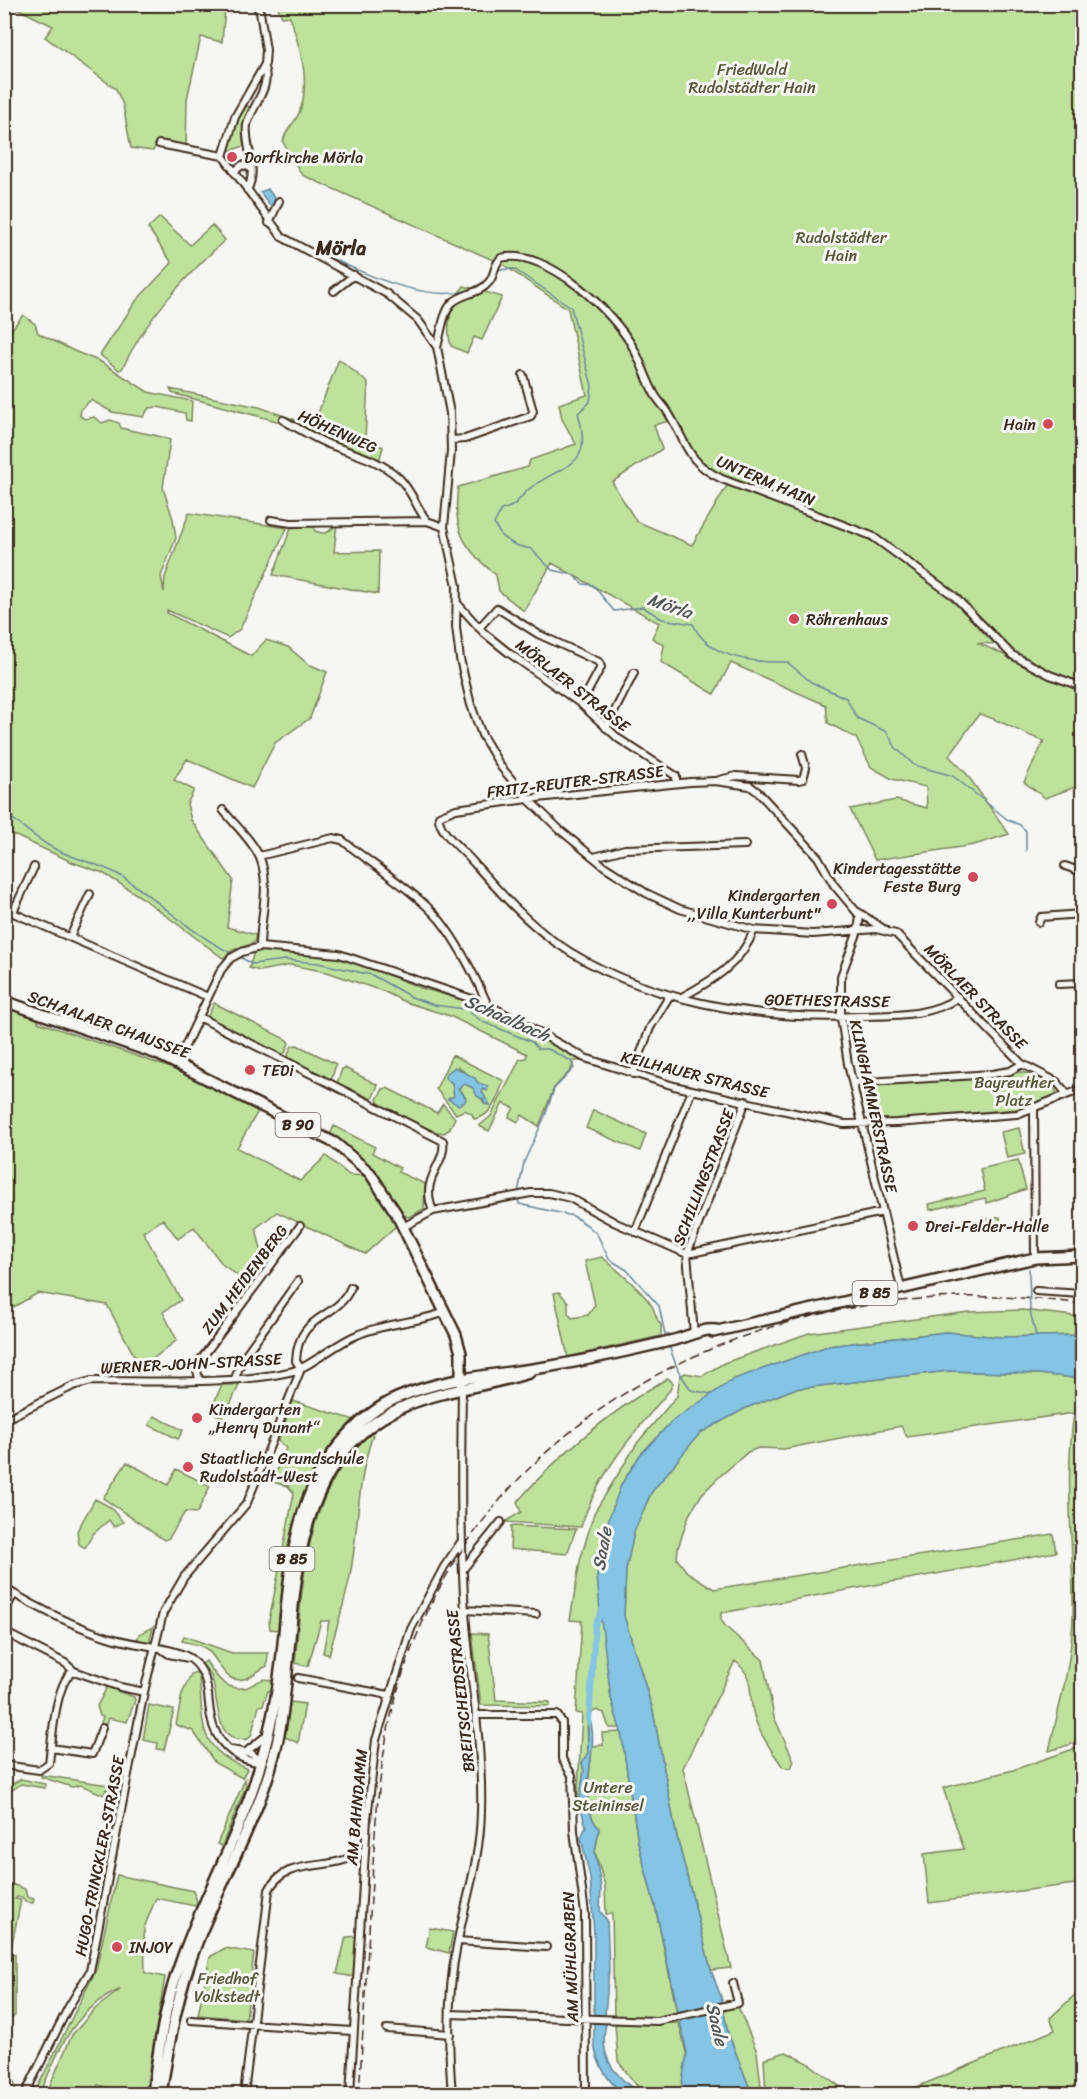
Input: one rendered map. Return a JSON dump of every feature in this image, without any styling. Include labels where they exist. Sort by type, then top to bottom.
[{"type":"main road","name":"SCHAALAER CHAUSSEE","points":[[4,1001],[177,1063],[348,1152],[379,1184],[446,1312],[459,1345],[462,1389]]},
{"type":"main road","name":"B 85","points":[[161,2094],[175,2015],[189,1964],[254,1818],[274,1755],[285,1695],[302,1550],[311,1514],[326,1479],[354,1440],[384,1415],[408,1403],[545,1367],[666,1342],[701,1331],[716,1330],[1035,1257],[1083,1256]]},
{"type":"main road","name":"B 85","points":[[153,2094],[178,1969],[241,1820],[261,1762],[281,1664],[296,1538],[303,1512],[319,1472],[342,1441],[378,1408],[412,1392],[461,1378],[545,1367]]},
{"type":"main road","points":[[269,1772],[261,1762],[274,1755]]},
{"type":"street","points":[[223,156],[235,117],[264,68],[266,50],[260,12],[255,4]]},
{"type":"street","points":[[247,190],[251,181],[251,168],[247,126],[267,75],[264,68]]},
{"type":"street","points":[[243,102],[256,105]]},
{"type":"street","points":[[159,144],[223,156],[269,223],[290,243],[354,275],[399,302],[427,330],[437,347],[447,389],[452,440],[444,527],[456,580],[460,658],[471,705],[482,735],[496,759],[528,799],[560,830],[631,885],[661,901],[712,920],[754,930],[813,934],[885,930]]},
{"type":"street","points":[[234,172],[242,165],[251,168]]},
{"type":"street","points":[[269,223],[279,201]]},
{"type":"street","name":"UNTERM HAIN","points":[[437,347],[448,309],[453,301],[483,288],[491,280],[494,265],[501,258],[506,256],[534,261],[573,283],[592,300],[634,349],[685,448],[708,472],[872,536],[954,596],[1012,655],[1050,675],[1083,687]]},
{"type":"street","points":[[334,291],[354,275]]},
{"type":"street","points":[[452,440],[465,439],[531,416],[533,411],[523,375]]},
{"type":"street","name":"HÖHENWEG","points":[[283,420],[328,444],[356,453],[386,468],[412,493],[419,511],[427,521]]},
{"type":"street","points":[[271,520],[291,523],[427,521],[444,527]]},
{"type":"street","name":"MÖRLAER STRASSE","points":[[457,603],[479,628],[541,677],[581,704],[606,728],[676,776],[676,783]]},
{"type":"street","points":[[479,628],[497,608],[538,634],[599,662],[601,667],[581,704]]},
{"type":"street","points":[[606,728],[634,673]]},
{"type":"street","points":[[715,781],[736,776],[803,779],[806,768],[802,754]]},
{"type":"street","points":[[715,781],[750,786],[758,792],[807,844],[834,885],[858,912],[885,930]]},
{"type":"street","name":"FRITZ-REUTER-STRASSE","points":[[440,816],[456,809],[528,799],[715,781]]},
{"type":"street","points":[[223,810],[259,856],[265,887],[260,922],[260,947]]},
{"type":"street","name":"GOETHESTRASSE","points":[[440,816],[441,826],[480,870],[530,922],[555,942],[609,971],[670,995],[718,1006],[776,1015],[841,1017],[930,1010],[957,997]]},
{"type":"street","points":[[259,856],[336,838],[421,901],[439,919],[460,951],[487,1004]]},
{"type":"street","points":[[594,857],[625,849],[741,846]]},
{"type":"street","points":[[1065,866],[1083,872]]},
{"type":"street","points":[[13,912],[34,867]]},
{"type":"street","points":[[70,937],[90,894]]},
{"type":"street","points":[[4,909],[208,997]]},
{"type":"street","points":[[858,912],[860,920],[858,931]]},
{"type":"street","points":[[1039,922],[1041,917],[1083,914]]},
{"type":"street","points":[[682,997],[732,965],[747,946],[754,930]]},
{"type":"street","name":"MÖRLAER STRASSE","points":[[885,930],[896,934],[1022,1064],[1057,1082],[1067,1094]]},
{"type":"street","name":"KLINGHAMMERSTRASSE","points":[[858,931],[841,976],[841,1017],[853,1083],[901,1288]]},
{"type":"street","name":"KEILHAUER STRASSE","points":[[177,1063],[221,970],[231,958],[260,947],[339,954],[487,1004],[585,1058],[633,1074],[692,1090],[844,1124],[864,1125]]},
{"type":"street","points":[[1059,984],[1083,983]]},
{"type":"street","points":[[633,1074],[650,1028],[670,995]]},
{"type":"street","points":[[199,1017],[443,1141],[444,1148],[430,1184],[429,1201],[434,1211]]},
{"type":"street","points":[[853,1083],[992,1074],[1010,1071],[1022,1064]]},
{"type":"street","points":[[864,1125],[1017,1114],[1083,1089]]},
{"type":"street","points":[[635,1232],[692,1090]]},
{"type":"street","name":"SCHILLINGSTRASSE","points":[[694,1335],[687,1254],[746,1101]]},
{"type":"street","points":[[1034,1109],[1035,1257]]},
{"type":"street","points":[[403,1227],[434,1211],[539,1192],[570,1198],[635,1232],[687,1254],[883,1212]]},
{"type":"street","name":"ZUM HEIDENBERG","points":[[199,1379],[196,1366],[300,1226]]},
{"type":"street","points":[[235,1378],[243,1358],[298,1281]]},
{"type":"street","points":[[301,1369],[296,1361],[302,1333],[345,1298],[351,1287]]},
{"type":"street","points":[[1036,1291],[1083,1294]]},
{"type":"street","name":"WERNER-JOHN-STRASSE","points":[[4,1420],[73,1386],[91,1381],[235,1378],[301,1369],[318,1356],[359,1334],[406,1324],[446,1312]]},
{"type":"street","name":"HUGO-TRINCKLER-STRASSE","points":[[27,2090],[72,2001],[90,1971],[144,1692],[163,1613],[174,1590],[251,1495],[301,1369]]},
{"type":"street","name":"BREITSCHEIDSTRASSE","points":[[452,2094],[450,2014],[458,1941],[479,1853],[482,1774],[478,1715],[465,1610],[462,1541],[462,1389]]},
{"type":"street","points":[[464,1569],[471,1556],[501,1522]]},
{"type":"street","name":"AM BAHNDAMM","points":[[350,2094],[352,2031],[359,1970],[365,1850],[373,1759],[389,1695],[411,1629],[444,1567],[462,1541]]},
{"type":"street","points":[[4,1588],[84,1628],[153,1648],[181,1652],[204,1676],[213,1731],[229,1749],[246,1760],[261,1762]]},
{"type":"street","points":[[4,1613],[14,1594]]},
{"type":"street","points":[[465,1610],[536,1614]]},
{"type":"street","points":[[4,1632],[65,1663],[74,1671],[120,1687],[144,1692]]},
{"type":"street","points":[[4,1765],[39,1770],[49,1763],[57,1703],[66,1677],[74,1671]]},
{"type":"street","points":[[298,1678],[389,1695]]},
{"type":"street","name":"AM MÜHLGRABEN","points":[[478,1715],[557,1715],[562,1722],[562,1759],[572,1775],[574,1831],[585,1912],[590,2020],[586,2094]]},
{"type":"street","points":[[51,1748],[92,1754],[102,1728]]},
{"type":"street","points":[[245,1752],[268,1733]]},
{"type":"street","points":[[229,1749],[245,1752],[261,1762]]},
{"type":"street","points":[[244,2094],[269,1890],[273,1882],[285,1871],[344,1860],[365,1850]]},
{"type":"street","points":[[458,1941],[546,1947]]},
{"type":"street","points":[[450,2014],[590,2020],[657,2020],[735,2003],[733,1983]]},
{"type":"street","points":[[191,2020],[352,2031]]},
{"type":"street","points":[[387,2029],[450,2034]]},
{"type":"green space","points":[[10,5],[135,5],[141,12],[189,5],[225,8],[222,42],[201,37],[187,99],[186,149],[157,143],[153,151],[131,148],[123,105],[116,89],[45,37],[53,26]]},
{"type":"green space","name":"Rudolstädter Hain","points":[[277,5],[1082,5],[1082,686],[1039,668],[996,644],[977,643],[1082,691],[1082,776],[1078,786],[1045,798],[1024,782],[1044,741],[979,714],[949,756],[966,773],[1009,834],[974,845],[875,860],[850,809],[896,800],[927,808],[926,787],[892,779],[871,767],[856,738],[828,723],[826,705],[731,663],[714,694],[661,662],[664,645],[652,638],[659,623],[552,563],[524,611],[499,591],[496,575],[468,547],[459,527],[458,487],[528,467],[530,460],[576,444],[562,419],[559,404],[587,395],[568,309],[502,264],[302,175],[283,142],[303,101],[303,64],[290,16],[282,17]],"holes":[[[673,420],[691,454],[712,471],[872,534],[882,547],[856,532],[728,484],[692,545],[636,521],[612,482],[662,449],[654,425]]]},
{"type":"green space","points":[[248,106],[251,108],[247,145],[226,152],[241,109]]},
{"type":"green space","points":[[160,217],[190,245],[212,225],[225,240],[167,300],[143,332],[122,369],[119,370],[100,355],[136,301],[172,263],[148,228]]},
{"type":"green space","points":[[464,286],[502,297],[482,340],[474,337],[467,353],[451,346],[449,339],[450,314]]},
{"type":"green space","points":[[23,315],[35,324],[38,333],[101,362],[148,392],[192,401],[191,421],[186,420],[185,413],[158,407],[149,408],[143,417],[112,412],[91,400],[81,409],[80,416],[85,419],[94,417],[102,423],[110,420],[119,423],[121,428],[170,440],[163,488],[173,519],[176,538],[161,576],[164,592],[165,577],[189,513],[287,528],[240,629],[228,638],[167,610],[167,613],[251,656],[266,640],[288,647],[308,664],[327,672],[310,718],[275,743],[252,788],[187,759],[174,780],[194,790],[187,804],[191,820],[233,880],[227,927],[256,935],[254,943],[233,950],[223,958],[141,897],[103,873],[72,862],[5,831],[4,339]]},
{"type":"green space","points":[[339,359],[368,383],[365,439],[383,447],[379,461],[284,423],[172,393],[170,389],[259,407],[313,426]]},
{"type":"green space","points":[[337,524],[334,552],[379,551],[378,594],[273,575],[291,528],[313,525],[315,531],[326,533]]},
{"type":"green space","points":[[262,950],[328,955],[357,962],[421,988],[485,1006],[585,1061],[574,1061],[571,1070],[554,1088],[539,1126],[522,1115],[518,1122],[509,1117],[514,1108],[503,1103],[489,1131],[479,1126],[491,1116],[520,1059],[526,1058],[527,1054],[450,1016],[405,1002],[385,992],[327,972],[291,965],[260,971],[249,968],[254,952]]},
{"type":"green space","points":[[214,1003],[287,1040],[289,1043],[285,1053],[279,1055],[215,1022],[208,1016]]},
{"type":"green space","points":[[4,1005],[38,1018],[38,1022],[171,1068],[258,1111],[237,1148],[300,1181],[326,1156],[349,1175],[368,1176],[397,1225],[365,1254],[277,1212],[256,1228],[264,1263],[248,1283],[223,1265],[194,1227],[178,1239],[163,1219],[143,1232],[181,1300],[163,1312],[177,1340],[141,1368],[107,1305],[38,1293],[5,1312]]},
{"type":"green space","points":[[297,1045],[336,1064],[332,1078],[327,1079],[289,1060],[288,1054],[292,1046]]},
{"type":"green space","points":[[452,1055],[504,1081],[490,1110],[474,1119],[472,1114],[465,1110],[456,1114],[436,1089]],"holes":[[[458,1067],[480,1084],[486,1105],[473,1088],[465,1084],[458,1088],[463,1093],[448,1099],[454,1096],[452,1083],[446,1074]]]},
{"type":"green space","points":[[345,1068],[378,1085],[372,1099],[337,1083],[342,1069]]},
{"type":"green space","name":"Bayreuther Platz","points":[[1023,1072],[1053,1085],[1057,1093],[1031,1108],[871,1122],[868,1102],[871,1093],[878,1085]]},
{"type":"green space","points":[[387,1088],[437,1113],[443,1104],[455,1118],[449,1130],[444,1133],[433,1131],[379,1104],[377,1099],[383,1089]]},
{"type":"green space","points":[[593,1110],[646,1134],[640,1151],[586,1128]]},
{"type":"green space","points":[[334,1126],[375,1147],[372,1153],[400,1168],[398,1172],[425,1184],[424,1209],[409,1217],[402,1215],[370,1168],[351,1150],[329,1137]]},
{"type":"green space","points":[[1019,1128],[1025,1154],[1007,1158],[1001,1132]]},
{"type":"green space","points":[[1018,1160],[1026,1189],[987,1203],[985,1198],[930,1210],[929,1204],[985,1191],[980,1169]]},
{"type":"green space","points":[[1000,1217],[1001,1230],[990,1232],[988,1219]]},
{"type":"green space","points":[[602,1257],[650,1302],[661,1325],[661,1336],[568,1357],[554,1293],[559,1292],[568,1302],[568,1313],[572,1318],[588,1315],[595,1305],[585,1261]]},
{"type":"green space","points":[[1022,1310],[1082,1317],[1082,1335],[1000,1337],[946,1332],[828,1346],[799,1357],[672,1421],[640,1455],[621,1485],[597,1576],[611,1698],[620,1728],[609,1728],[604,1713],[597,1710],[587,1715],[588,1752],[582,1763],[584,1771],[577,1807],[582,1714],[576,1713],[582,1621],[570,1620],[580,1561],[594,1513],[638,1442],[677,1396],[680,1376],[685,1373],[702,1376],[724,1363],[809,1333],[969,1312]]},
{"type":"green space","points":[[948,1371],[1039,1374],[1082,1379],[1082,1741],[1049,1751],[1064,1684],[1072,1632],[1070,1463],[1074,1413],[907,1437],[901,1426],[784,1449],[758,1448],[748,1452],[702,1494],[689,1515],[678,1548],[677,1559],[687,1572],[714,1589],[1053,1534],[1056,1552],[721,1613],[721,1620],[726,1627],[763,1660],[774,1717],[794,1761],[791,1768],[783,1767],[765,1740],[753,1713],[747,1675],[735,1661],[683,1768],[731,1968],[711,1970],[676,1833],[653,1711],[624,1616],[626,1570],[634,1532],[651,1493],[669,1468],[700,1433],[746,1408],[794,1389]]},
{"type":"green space","points":[[668,1378],[673,1383],[670,1390],[618,1454],[597,1489],[581,1527],[505,1522],[521,1512],[517,1502],[569,1449],[627,1404]]},
{"type":"green space","points":[[222,1385],[239,1385],[226,1414],[221,1417],[210,1411]]},
{"type":"green space","points":[[293,1401],[355,1420],[326,1452],[307,1484],[291,1539],[278,1630],[270,1629],[269,1621],[294,1493],[288,1486],[272,1482],[286,1448],[278,1441]]},
{"type":"green space","points":[[154,1416],[183,1430],[178,1439],[149,1425]]},
{"type":"green space","points":[[370,1434],[373,1435],[361,1485],[349,1581],[329,1655],[323,1653],[329,1621],[321,1621],[308,1666],[295,1663],[305,1570],[319,1511],[348,1457]]},
{"type":"green space","points":[[127,1462],[168,1485],[176,1469],[210,1486],[197,1513],[185,1512],[169,1538],[164,1540],[103,1498]]},
{"type":"green space","points":[[95,1499],[110,1507],[123,1522],[114,1527],[109,1520],[93,1534],[85,1548],[79,1544],[77,1531]]},
{"type":"green space","points":[[511,1526],[576,1529],[567,1554],[510,1549]]},
{"type":"green space","points":[[153,1627],[149,1643],[137,1641],[139,1634]]},
{"type":"green space","points":[[472,1633],[488,1634],[496,1700],[550,1702],[550,1706],[481,1705]]},
{"type":"green space","points":[[184,1636],[232,1653],[268,1653],[267,1666],[247,1678],[239,1680],[232,1678],[222,1670],[205,1648],[182,1641]]},
{"type":"green space","points":[[206,1661],[222,1682],[234,1688],[248,1687],[265,1679],[273,1681],[271,1692],[268,1691],[263,1705],[259,1706],[251,1736],[248,1739],[236,1739],[228,1735],[223,1727],[219,1718],[211,1676],[202,1664]]},
{"type":"green space","points":[[196,1672],[199,1677],[206,1733],[219,1752],[230,1761],[247,1769],[242,1778],[215,1763],[193,1731],[176,1725],[182,1694],[191,1674]]},
{"type":"green space","points":[[107,1687],[134,1697],[127,1722],[108,1718],[105,1727],[100,1726],[103,1717],[100,1716],[97,1706]]},
{"type":"green space","points":[[290,1702],[305,1704],[298,1743],[285,1737]]},
{"type":"green space","points":[[149,1705],[174,1710],[164,1750],[157,1749],[158,1743],[143,1740]]},
{"type":"green space","name":"Untere Steininsel","points":[[621,1732],[638,1842],[656,1910],[677,2013],[657,2018],[614,2018],[612,1914],[606,1914],[605,1886],[595,1852],[599,1829],[589,1809],[588,1788],[591,1746],[603,1745],[602,1733]]},
{"type":"green space","points":[[1082,1746],[1082,1883],[929,1903],[924,1854],[964,1849],[943,1788],[1013,1770]]},
{"type":"green space","points":[[41,1775],[120,1787],[118,1795],[106,1789],[104,1795],[81,1785],[72,1787],[41,1777]]},
{"type":"green space","points":[[21,1779],[45,1784],[45,1788],[21,1784],[11,1791],[9,1786]]},
{"type":"green space","points":[[245,1779],[246,1786],[222,1846],[217,1844]]},
{"type":"green space","points":[[117,1875],[193,1891],[197,1901],[195,1906],[156,1898],[144,1928],[145,1973],[165,1977],[145,2094],[128,2094],[98,2085],[93,2094],[46,2094],[72,2035],[95,2009],[121,1989],[91,2008],[79,2020],[61,2047],[40,2094],[34,2094],[96,1970]]},
{"type":"green space","points":[[11,1884],[25,1889],[27,1897],[34,1899],[33,1903],[25,1902],[23,1898],[15,1899],[21,1900],[10,1953],[15,1954],[15,2016],[5,2024],[16,2094],[5,2094],[4,1885]]},
{"type":"green space","points":[[430,1928],[453,1932],[449,1953],[426,1947]]},
{"type":"green space","points":[[358,1936],[355,1977],[337,1974],[346,1937]]},
{"type":"green space","name":"Friedhof Volkstedt","points":[[225,1948],[254,1953],[246,2019],[198,2015],[210,1957]]},
{"type":"green space","points":[[1082,1978],[1082,2094],[907,2094],[912,2089],[1055,2030],[1050,2018],[1079,1991]]},
{"type":"green space","points":[[737,2004],[757,2052],[762,2094],[752,2094],[728,2033],[723,2010]]},
{"type":"green space","points":[[679,2023],[688,2061],[680,2094],[649,2094],[637,2086],[618,2061],[615,2024]]},
{"type":"green space","points":[[786,2052],[808,2063],[850,2094],[766,2094],[764,2059]]},
{"type":"water","points":[[268,189],[277,202],[271,207],[260,192]]},
{"type":"water","points":[[455,1067],[475,1078],[478,1083],[488,1086],[487,1091],[483,1089],[482,1092],[490,1105],[484,1104],[484,1100],[477,1096],[473,1088],[465,1084],[458,1088],[466,1098],[465,1102],[458,1105],[448,1099],[454,1096],[452,1083],[445,1078],[446,1074]]},
{"type":"water","name":"Saale","points":[[946,1332],[1000,1337],[1082,1335],[1082,1379],[1039,1374],[948,1371],[794,1389],[746,1408],[700,1433],[651,1493],[634,1532],[626,1570],[624,1616],[653,1711],[676,1833],[711,1970],[721,1997],[728,2033],[752,2094],[680,2094],[687,2053],[656,1910],[638,1842],[621,1732],[611,1698],[600,1612],[597,1575],[608,1521],[621,1485],[640,1455],[672,1421],[734,1379],[828,1346]]},
{"type":"water","points":[[588,1714],[593,1743],[587,1787],[588,1801],[591,1816],[599,1829],[595,1852],[601,1887],[600,1911],[607,1920],[609,1969],[605,2015],[608,2017],[604,2042],[609,2062],[615,2071],[641,2094],[624,2094],[613,2084],[598,2060],[594,2045],[594,1933],[590,1877],[581,1838],[586,1826],[579,1803],[584,1771],[582,1763],[588,1752]]},
{"type":"waterway","name":"Mörla","points":[[307,246],[370,276],[420,291],[444,293],[465,291],[484,283]]},
{"type":"waterway","name":"Mörla","points":[[498,270],[514,269],[571,307],[592,386],[590,402],[578,413],[582,431],[580,453],[567,466],[533,486],[512,506],[501,510],[494,524],[502,537],[515,545],[531,549],[552,570],[572,574],[583,584],[593,585],[614,611],[643,607],[662,619],[693,624],[709,644],[733,656],[760,661],[787,662],[811,682],[846,698],[857,718],[887,732],[896,748],[914,765],[953,776],[1008,820],[1020,825],[1026,831],[1026,851]]},
{"type":"waterway","name":"Schaalbach","points":[[4,812],[53,848],[121,876],[203,937],[233,954]]},
{"type":"waterway","name":"Schaalbach","points":[[240,957],[252,964],[285,960],[318,963],[372,975],[411,997],[434,1005],[465,1009],[483,1022],[532,1042],[538,1049],[548,1049],[571,1061],[574,1068],[554,1089],[545,1116],[524,1162],[518,1193]]},
{"type":"waterway","name":"Schaalbach","points":[[518,1198],[519,1204],[573,1216],[597,1234],[609,1259],[627,1270],[659,1306],[666,1339]]},
{"type":"waterway","points":[[1029,1269],[1030,1311],[1036,1336]]},
{"type":"waterway","name":"Schaalbach","points":[[669,1346],[678,1370],[691,1390],[711,1394]]},
{"type":"waterway","points":[[589,1722],[595,1625],[604,1606]]},
{"type":"railway","points":[[359,2094],[376,1822],[381,1771],[390,1721],[396,1696],[438,1591],[498,1502],[574,1429],[662,1372],[760,1331],[864,1306],[973,1297],[1082,1304]]},
{"type":"place","name":"Dorfkirche Mörla","points":[[232,157]]},
{"type":"place","name":"Hain","points":[[1048,424]]},
{"type":"place","name":"Röhrenhaus","points":[[794,619]]},
{"type":"place","name":"Kindertagesstätte Feste Burg","points":[[973,877]]},
{"type":"place","name":"Kindergarten ,,Villa Kunterbunt\"","points":[[832,904]]},
{"type":"place","name":"TEDi","points":[[250,1070]]},
{"type":"place","name":"Drei-Felder-Halle","points":[[913,1226]]},
{"type":"place","name":"Kindergarten „Henry Dunant“","points":[[197,1418]]},
{"type":"place","name":"Staatliche Grundschule Rudolstadt-West","points":[[188,1467]]},
{"type":"place","name":"INJOY","points":[[117,1947]]},
{"type":"district","name":"Mörla","points":[[341,248]]},
{"type":"park label","name":"FriedWald Rudolstädter Hain","points":[[752,78]]}]
